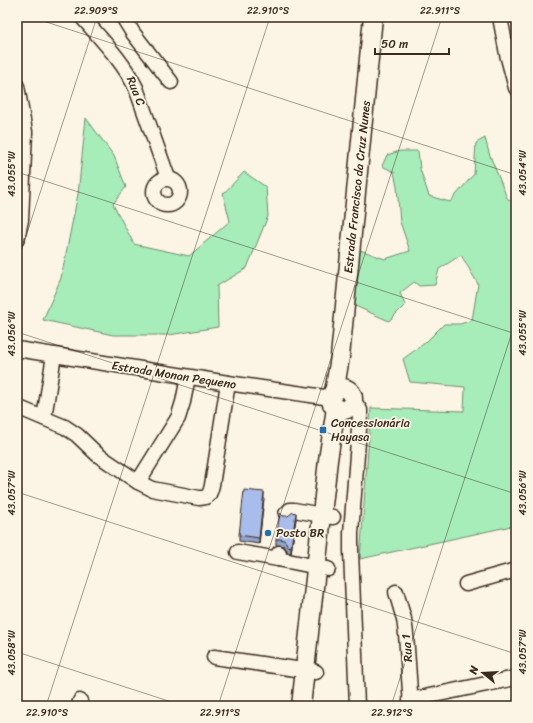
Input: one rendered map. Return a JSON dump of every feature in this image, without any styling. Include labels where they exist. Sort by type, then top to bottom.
[{"type":"main road","name":"Estrada Francisco da Cruz Nunes","points":[[312,706],[311,671],[341,400],[340,357],[373,17]]},
{"type":"main road","name":"Estrada Francisco da Cruz Nunes","points":[[301,706],[311,671]]},
{"type":"street","name":"Rua C","points":[[82,17],[130,75],[168,178]]},
{"type":"street","points":[[123,17],[133,33],[171,82]]},
{"type":"street","points":[[500,17],[507,54],[516,88]]},
{"type":"street","points":[[17,86],[21,132],[21,220],[17,239]]},
{"type":"street","name":"Estrada Monan Pequeno","points":[[17,349],[341,400]]},
{"type":"street","points":[[44,418],[54,355]]},
{"type":"street","points":[[138,482],[178,418],[188,377]]},
{"type":"street","points":[[17,407],[65,427],[77,435],[98,455],[138,482],[152,488],[204,498],[208,496],[212,485],[228,383]]},
{"type":"street","points":[[341,400],[360,410],[351,533],[357,706]]},
{"type":"street","points":[[286,514],[290,510],[294,510],[328,516]]},
{"type":"street","points":[[238,552],[279,556],[322,568]]},
{"type":"street","points":[[466,584],[516,570]]},
{"type":"street","name":"Rua 1","points":[[396,592],[404,618],[410,703]]},
{"type":"street","points":[[214,657],[311,671]]},
{"type":"street","points":[[410,703],[515,678]]},
{"type":"green space","points":[[86,118],[114,156],[126,187],[113,204],[134,244],[189,256],[230,221],[223,194],[244,172],[266,187],[268,216],[247,268],[217,286],[218,327],[169,335],[113,335],[43,320],[61,278],[78,194]]},
{"type":"green space","points":[[485,138],[489,153],[507,198],[516,206],[516,525],[360,559],[371,408],[464,411],[465,387],[410,382],[403,359],[426,342],[444,324],[460,324],[472,320],[478,284],[461,255],[439,269],[435,285],[419,286],[414,282],[400,293],[405,305],[389,321],[353,305],[360,250],[385,259],[410,251],[400,222],[394,172],[382,166],[387,155],[400,151],[418,151],[420,169],[429,196],[450,202],[474,174],[476,143]]},
{"type":"building","points":[[244,490],[264,492],[259,538],[239,535]]},
{"type":"building","points":[[293,512],[296,513],[291,547],[287,546],[284,540],[276,539],[280,513],[283,516],[288,516]]},
{"type":"place","name":"Concessionária Hayasa","points":[[323,430]]},
{"type":"place","name":"Posto BR","points":[[268,533]]}]
